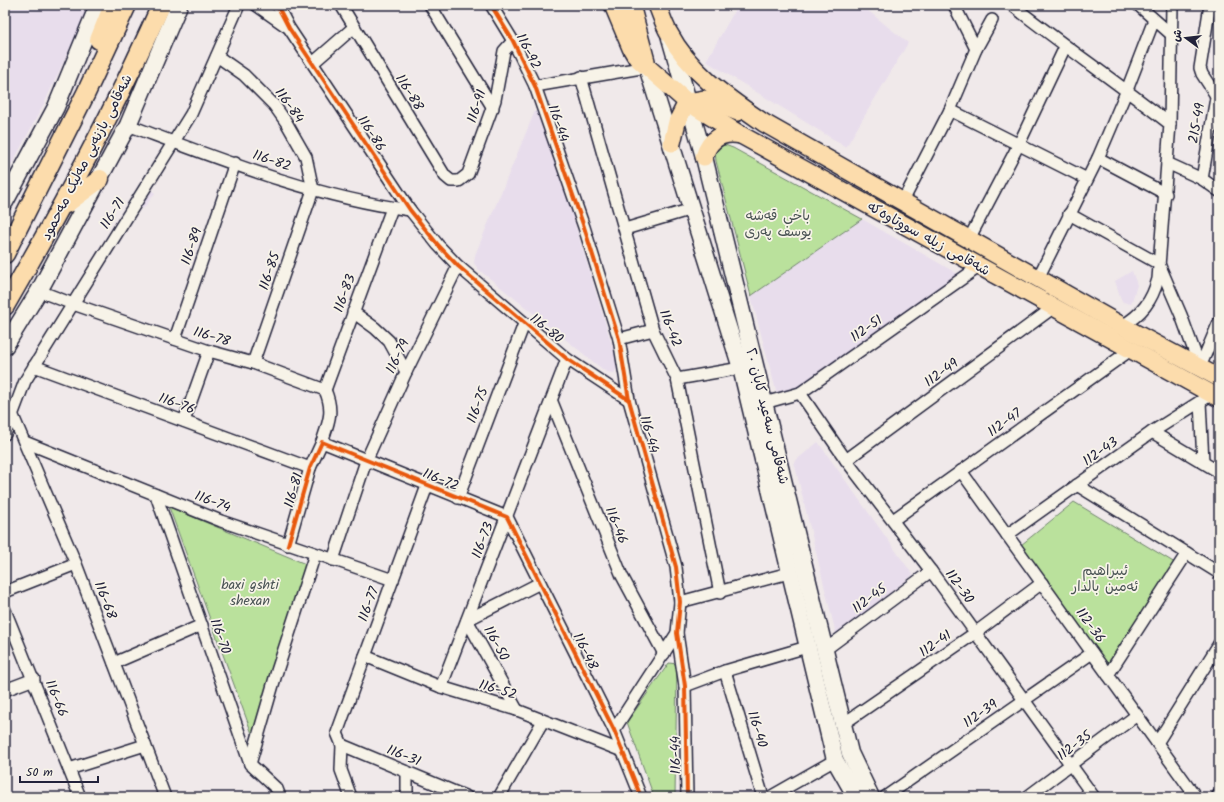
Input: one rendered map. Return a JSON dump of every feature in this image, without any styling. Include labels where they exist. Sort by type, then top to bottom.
[{"type":"highway","points":[[80,105],[94,54],[113,5]]},
{"type":"highway","name":"شەقامی بازنەیی مەلیک مەحمود","points":[[5,254],[80,105],[127,5]]},
{"type":"highway","name":"شەقامی بازنەیی مەلیک مەحمود","points":[[5,306],[62,207],[162,7]]},
{"type":"highway","points":[[62,207],[100,178]]},
{"type":"main road","points":[[5,202],[56,107],[98,5]]},
{"type":"main road","points":[[5,346],[39,290],[128,125],[179,5]]},
{"type":"main road","name":"شەقامی زیلە سووتاوەکە","points":[[613,5],[630,48],[647,67],[687,102],[741,135],[1132,349],[1210,398]]},
{"type":"main road","points":[[631,5],[647,67]]},
{"type":"main road","name":"شەقامی زیلە سووتاوەکە","points":[[658,5],[669,33],[691,65],[704,78],[764,124],[1122,326],[1219,378]]},
{"type":"main road","name":"شەقامی سەعید کابان ٢٠","points":[[669,33],[687,102],[704,157],[826,649],[850,753],[871,797]]},
{"type":"main road","name":"شەقامی سەعید کابان ٢٠","points":[[647,67],[672,143],[741,368],[835,760],[856,797]]},
{"type":"main road","points":[[672,143],[677,122],[687,102],[698,99],[710,101],[764,124]]},
{"type":"main road","points":[[704,157],[709,144],[714,139],[727,134],[741,135]]},
{"type":"main road","points":[[867,203],[876,186]]},
{"type":"main road","points":[[760,449],[776,445]]},
{"type":"street","name":"116-71","points":[[5,434],[13,416],[20,389],[191,114],[239,5]]},
{"type":"street","points":[[256,5],[289,28]]},
{"type":"street","name":"116-86","points":[[277,5],[289,28],[410,210],[438,245],[458,266]]},
{"type":"street","name":"116-88","points":[[341,5],[353,28],[445,176],[455,182],[463,180]]},
{"type":"street","points":[[430,5],[493,108]]},
{"type":"street","name":"116-92","points":[[491,5],[513,41],[535,86]]},
{"type":"street","points":[[954,5],[976,49]]},
{"type":"street","points":[[1012,5],[1064,47],[1127,90],[1170,124]]},
{"type":"street","points":[[1138,5],[1172,35]]},
{"type":"street","points":[[1122,326],[1135,318],[1146,307],[1154,294],[1158,279],[1166,194],[1170,124],[1172,5]]},
{"type":"street","name":"215-49","points":[[1202,179],[1216,98],[1200,68],[1210,5]]},
{"type":"street","points":[[902,202],[950,110],[976,49],[992,20]]},
{"type":"street","points":[[1038,278],[1098,158],[1127,90],[1154,20]]},
{"type":"street","points":[[313,63],[353,28]]},
{"type":"street","name":"116-91","points":[[463,180],[468,174],[493,108],[504,51],[513,41]]},
{"type":"street","points":[[969,239],[1019,144],[1064,47]]},
{"type":"street","name":"116-84","points":[[217,56],[244,75],[274,105],[286,122],[306,157],[313,190]]},
{"type":"street","points":[[535,86],[647,67]]},
{"type":"street","name":"116-42","points":[[581,77],[653,330],[677,379],[720,593]]},
{"type":"street","name":"116-44","points":[[535,86],[584,227],[619,339],[629,400],[676,567],[680,602],[676,633],[685,686],[687,797]]},
{"type":"street","points":[[950,110],[1087,180]]},
{"type":"street","name":"116-82","points":[[128,125],[313,190],[392,208],[410,210]]},
{"type":"street","points":[[1098,158],[1166,194]]},
{"type":"street","name":"116-89","points":[[175,339],[235,163]]},
{"type":"street","points":[[1168,163],[1202,179],[1219,191]]},
{"type":"street","name":"116-85","points":[[253,363],[313,190]]},
{"type":"street","name":"116-83","points":[[325,390],[392,208]]},
{"type":"street","points":[[625,229],[692,209]]},
{"type":"street","points":[[1069,214],[1159,264],[1181,315],[1200,367]]},
{"type":"street","name":"116-80","points":[[458,266],[524,324],[567,359],[629,400]]},
{"type":"street","name":"116-79","points":[[333,560],[366,461],[406,372],[458,266]]},
{"type":"street","name":"112-51","points":[[764,403],[800,394],[980,266]]},
{"type":"street","name":"116-78","points":[[39,290],[73,304],[209,352],[253,363],[325,390]]},
{"type":"street","name":"112-49","points":[[846,460],[1054,307]]},
{"type":"street","points":[[353,312],[376,328],[389,341],[406,372]]},
{"type":"street","points":[[1200,367],[1219,322]]},
{"type":"street","name":"116-75","points":[[458,498],[524,324]]},
{"type":"street","points":[[619,339],[653,330]]},
{"type":"street","name":"112-47","points":[[892,520],[1132,349]]},
{"type":"street","points":[[184,422],[209,352]]},
{"type":"street","name":"116-73","points":[[441,687],[552,402],[567,359]]},
{"type":"street","name":"116-76","points":[[34,366],[310,468]]},
{"type":"street","points":[[677,379],[741,368]]},
{"type":"street","points":[[325,390],[330,400],[331,414],[322,442],[366,461]]},
{"type":"street","name":"112-30","points":[[800,394],[846,460],[931,571],[1094,797]]},
{"type":"street","points":[[1203,462],[1210,398]]},
{"type":"street","name":"112-43","points":[[1007,535],[1152,432],[1210,398]]},
{"type":"street","name":"116-46","points":[[552,402],[622,576],[664,654]]},
{"type":"street","name":"116-68","points":[[13,416],[76,564],[165,797]]},
{"type":"street","points":[[1152,432],[1219,472]]},
{"type":"street","name":"116-74","points":[[25,442],[156,495],[288,545],[393,580]]},
{"type":"street","name":"116-81","points":[[288,545],[310,468],[322,442]]},
{"type":"street","name":"116-72","points":[[366,461],[507,517]]},
{"type":"street","name":"112-36","points":[[961,471],[1196,797]]},
{"type":"street","points":[[1077,485],[1219,573]]},
{"type":"street","name":"116-77","points":[[342,746],[337,733],[427,486]]},
{"type":"street","name":"116-70","points":[[156,495],[250,764]]},
{"type":"street","name":"116-48","points":[[507,517],[614,730],[640,797]]},
{"type":"street","points":[[1108,675],[1187,553]]},
{"type":"street","points":[[280,797],[277,789],[250,764],[277,671],[315,554]]},
{"type":"street","points":[[5,592],[76,564]]},
{"type":"street","name":"112-45","points":[[826,649],[931,571]]},
{"type":"street","points":[[680,602],[720,593],[789,573]]},
{"type":"street","name":"116-50","points":[[517,710],[467,620],[540,583]]},
{"type":"street","name":"112-41","points":[[844,724],[976,633],[1042,583]]},
{"type":"street","name":"116-66","points":[[5,610],[34,679],[80,797]]},
{"type":"street","points":[[114,663],[202,625]]},
{"type":"street","points":[[614,730],[676,633]]},
{"type":"street","points":[[1158,743],[1219,644]]},
{"type":"street","points":[[685,686],[725,671],[807,647]]},
{"type":"street","name":"112-39","points":[[885,797],[1092,653]]},
{"type":"street","name":"116-52","points":[[365,656],[441,687],[517,710],[622,751]]},
{"type":"street","name":"116-40","points":[[725,671],[763,797]]},
{"type":"street","points":[[5,690],[34,679]]},
{"type":"street","name":"112-35","points":[[1027,797],[1071,766],[1137,715]]},
{"type":"street","points":[[499,797],[543,721]]},
{"type":"street","points":[[69,769],[145,745]]},
{"type":"street","points":[[342,746],[341,770],[350,797]]},
{"type":"street","name":"116-31","points":[[342,746],[467,797]]},
{"type":"street","points":[[770,797],[835,760]]},
{"type":"street","points":[[407,772],[407,797]]},
{"type":"shaded area","points":[[5,5],[90,5],[45,102],[5,177]]},
{"type":"shaded area","points":[[738,5],[861,5],[908,43],[846,147],[706,61]]},
{"type":"shaded area","points":[[535,111],[541,113],[617,361],[617,369],[614,373],[606,372],[478,269],[474,263],[475,255]]},
{"type":"shaded area","points":[[142,184],[155,193],[143,209],[130,199]]},
{"type":"shaded area","points":[[862,219],[958,274],[786,403],[778,398],[751,296]]},
{"type":"shaded area","points":[[1132,271],[1137,285],[1131,304],[1123,302],[1115,281]]},
{"type":"shaded area","points":[[818,442],[913,575],[836,634],[794,462]]},
{"type":"green space","name":"باخی قەشە یوسف پەری","points":[[722,144],[733,148],[862,219],[751,296],[716,161],[715,151]]},
{"type":"green space","name":"ئیبراهیم ئەمین بالدار","points":[[1074,502],[1175,563],[1106,666],[1021,545]]},
{"type":"green space","name":"baxi gshti shexan","points":[[169,507],[308,565],[255,742]]},
{"type":"green space","points":[[669,663],[677,664],[675,797],[654,797],[627,722]]},
{"type":"cycle path","points":[[277,5],[289,28],[410,210],[438,245],[458,266],[567,359],[629,400]]},
{"type":"cycle path","points":[[491,5],[513,41],[535,86],[584,227],[619,339],[629,400],[676,567],[680,602],[677,633],[685,686],[687,797]]},
{"type":"cycle path","points":[[288,545],[310,468],[322,442],[507,517],[614,730],[641,797]]}]
